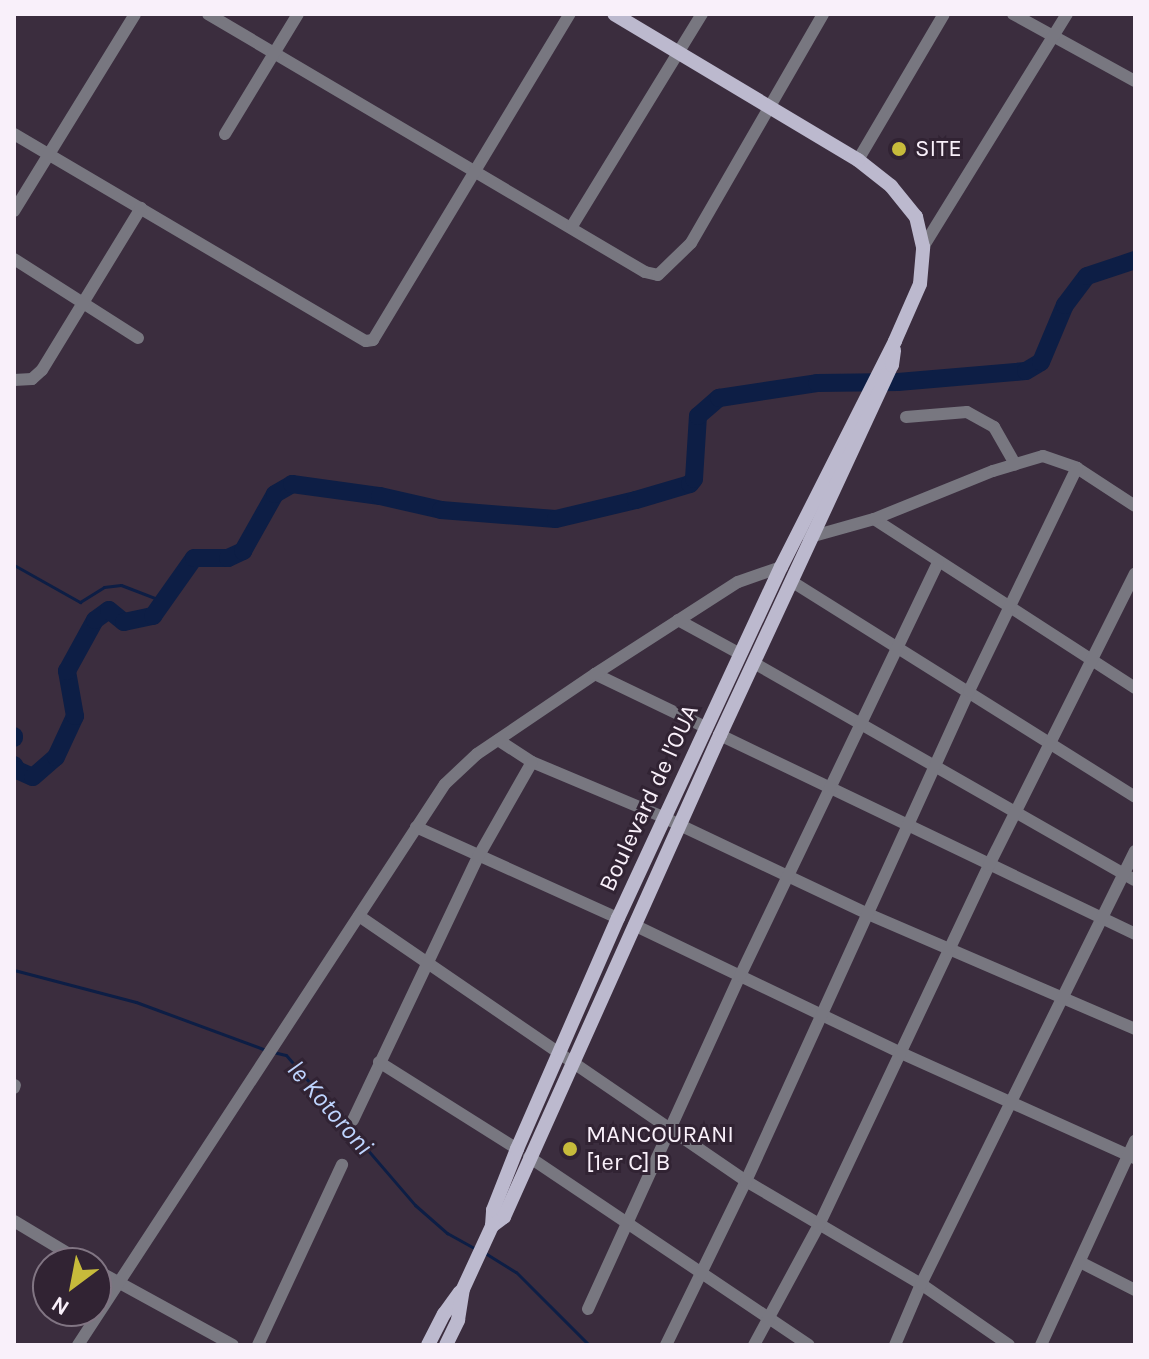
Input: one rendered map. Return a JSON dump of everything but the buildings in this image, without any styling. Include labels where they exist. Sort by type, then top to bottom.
[{"type":"main road","points":[[614,14],[858,160],[891,186],[916,217],[923,247]]},
{"type":"main road","name":"Boulevard de l'OUA","points":[[463,1289],[492,1226],[493,1210],[523,1153],[558,1055],[618,918],[672,821],[714,731],[740,654],[781,567],[804,534],[886,366],[920,284],[923,247]]},
{"type":"main road","points":[[714,731],[754,663],[791,581],[804,534]]},
{"type":"main road","points":[[523,1153],[572,1063],[634,925],[672,821]]},
{"type":"main road","points":[[428,1345],[444,1314],[463,1289]]},
{"type":"main road","points":[[446,1345],[458,1320],[463,1289]]},
{"type":"street","points":[[14,211],[135,14]]},
{"type":"street","points":[[208,14],[572,226],[645,272],[658,275],[691,243],[823,14]]},
{"type":"street","points":[[225,134],[298,14]]},
{"type":"street","points":[[14,134],[366,341],[379,334],[570,14]]},
{"type":"street","points":[[572,226],[702,14]]},
{"type":"street","points":[[858,160],[944,14]]},
{"type":"street","points":[[1013,14],[1135,81]]},
{"type":"street","points":[[923,247],[1067,14]]},
{"type":"street","points":[[14,380],[32,379],[42,370],[141,208]]},
{"type":"street","points":[[14,259],[138,338]]},
{"type":"street","points":[[906,417],[967,412],[994,427],[1015,464]]},
{"type":"street","points":[[804,534],[874,519],[1043,456],[1077,468],[1135,506]]},
{"type":"street","points":[[666,1345],[746,1181],[969,691],[1077,468]]},
{"type":"street","points":[[874,519],[1135,688]]},
{"type":"street","points":[[588,1309],[740,976],[938,563]]},
{"type":"street","points":[[78,1345],[445,784],[498,740],[678,620],[738,582],[781,567]]},
{"type":"street","points":[[754,1345],[819,1225],[989,865],[1135,574]]},
{"type":"street","points":[[791,581],[1135,797]]},
{"type":"street","points":[[678,620],[740,654]]},
{"type":"street","points":[[754,663],[1130,877]]},
{"type":"street","points":[[595,674],[1135,934]]},
{"type":"street","points":[[498,740],[532,762],[672,821],[868,914],[1135,1029]]},
{"type":"street","points":[[353,1120],[478,857],[532,762]]},
{"type":"street","points":[[416,827],[618,918]]},
{"type":"street","points":[[895,1345],[921,1284],[1102,919],[1130,877],[1135,851]]},
{"type":"street","points":[[359,916],[746,1181],[921,1284],[1009,1345]]},
{"type":"street","points":[[634,925],[901,1053],[1132,1156]]},
{"type":"street","points":[[379,1062],[523,1153],[809,1345]]},
{"type":"street","points":[[1041,1345],[1132,1156],[1135,1141]]},
{"type":"street","points":[[258,1345],[342,1165]]},
{"type":"street","points":[[14,1221],[57,1247]]},
{"type":"street","points":[[1080,1262],[1135,1290]]},
{"type":"street","points":[[112,1279],[233,1345]]},
{"type":"waterway","points":[[14,765],[17,770],[33,777],[56,757],[75,716],[67,671],[95,620],[109,610],[124,622],[153,616],[194,558],[228,558],[243,551],[275,494],[292,484],[380,496],[441,510],[556,519],[636,500],[690,484],[694,479],[698,416],[719,398],[817,383],[898,382],[1026,371],[1041,362],[1065,305],[1087,276],[1135,260]]},
{"type":"waterway","points":[[14,565],[80,602],[104,587],[121,585],[165,602]]},
{"type":"waterway","name":"le Kotoroni","points":[[14,970],[136,1002],[266,1050]]},
{"type":"waterway","name":"le Kotoroni","points":[[273,1052],[286,1055],[415,1205],[447,1233],[478,1250]]},
{"type":"waterway","name":"le Kotoroni","points":[[485,1253],[516,1272],[589,1345]]},
{"type":"place","name":"SITE","points":[[899,149]]},
{"type":"place","name":"MANCOURANI [1er C] B","points":[[570,1149]]}]
